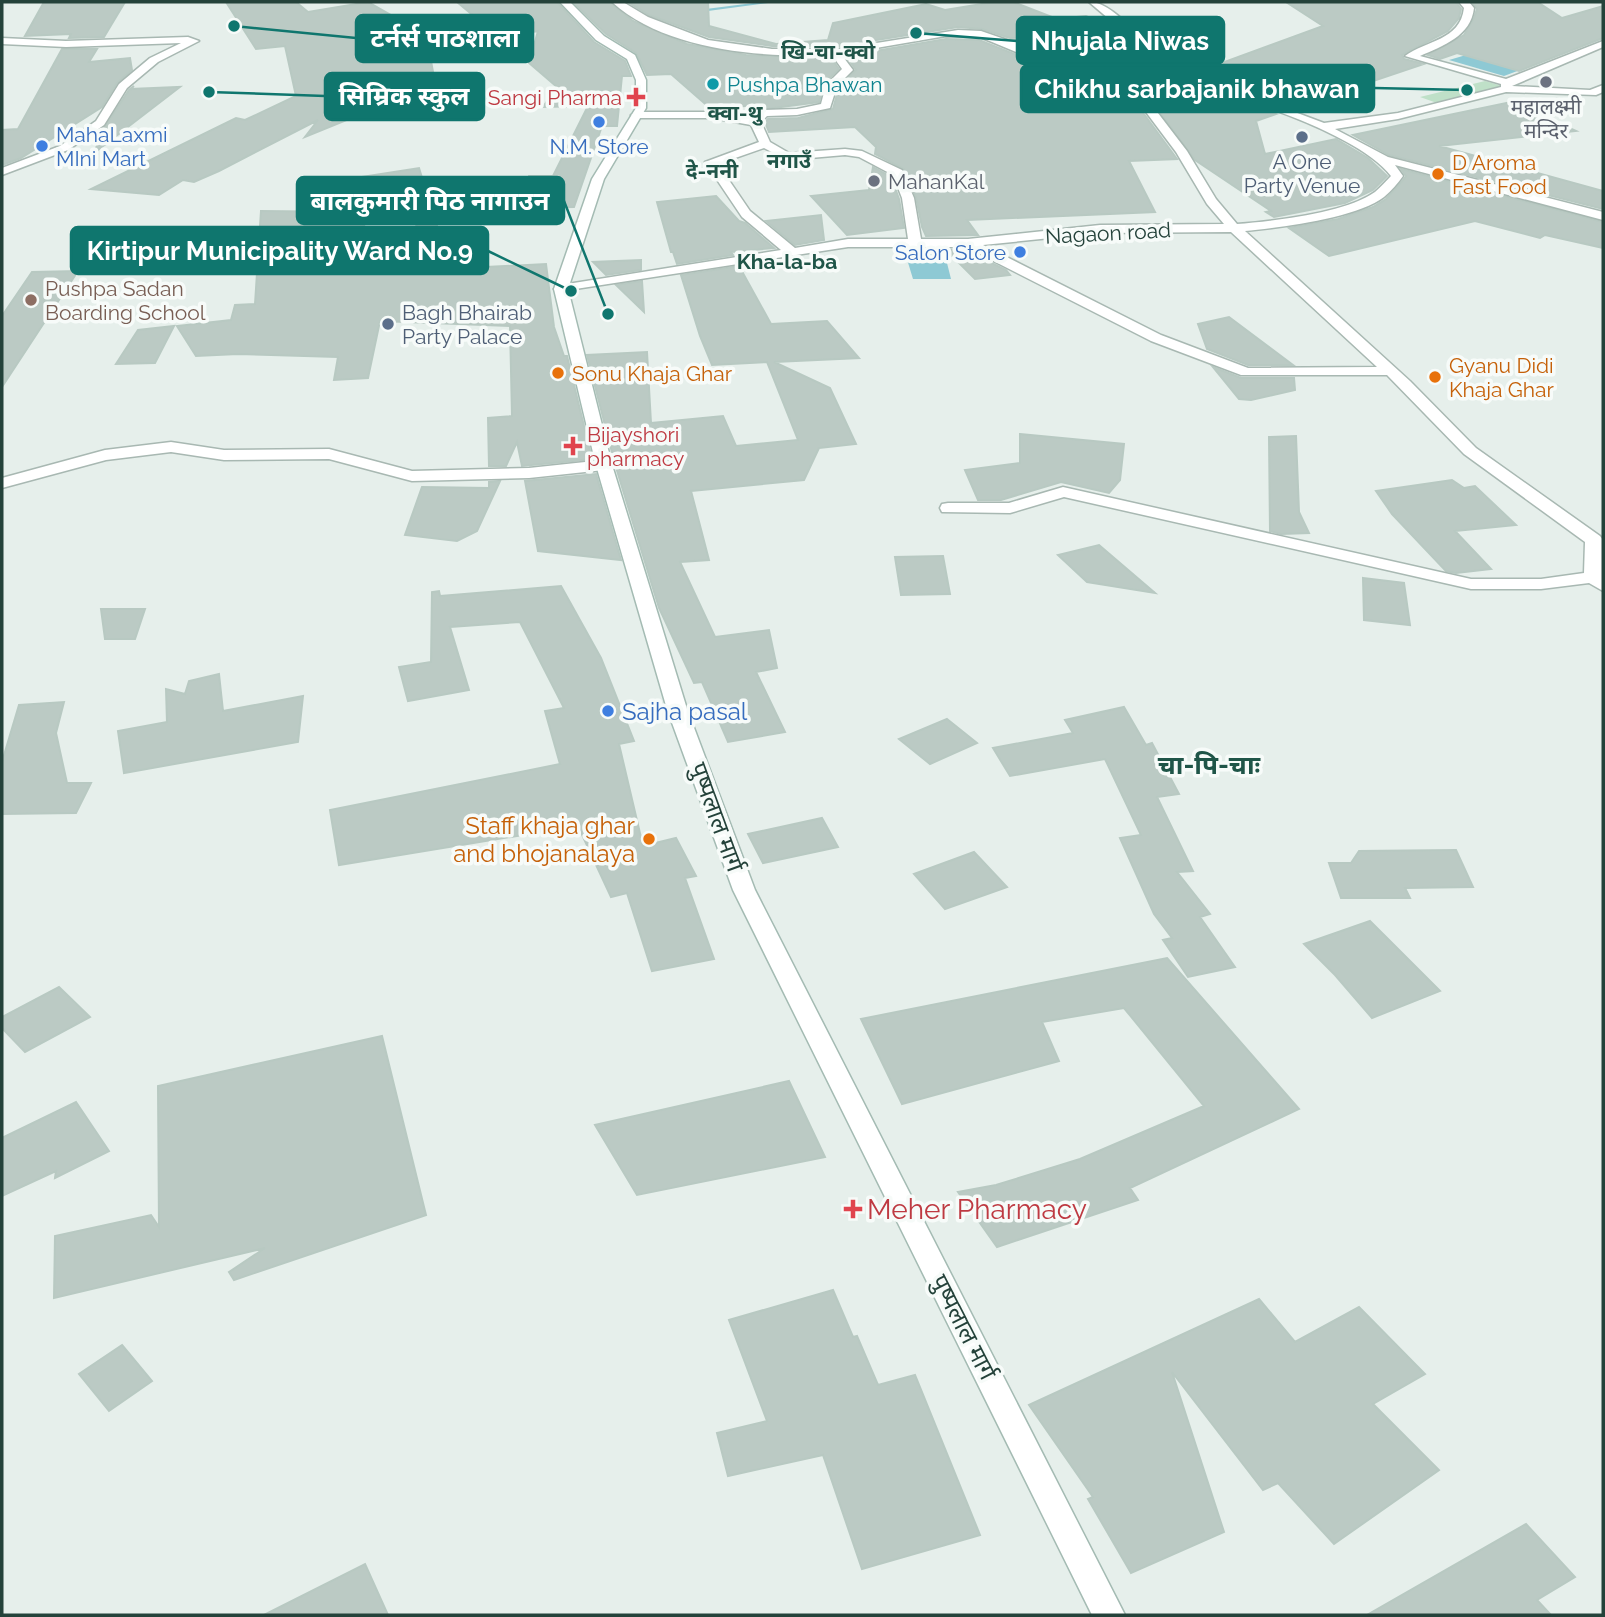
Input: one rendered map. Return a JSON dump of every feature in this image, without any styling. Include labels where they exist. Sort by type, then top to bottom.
[{"type":"street","points":[[561,289],[597,179],[640,108],[641,80],[631,57],[600,38],[565,2]]},
{"type":"street","points":[[617,2],[659,27],[748,51],[786,53],[886,46],[951,32],[975,33],[1042,59],[1119,65],[1161,74],[1295,114],[1384,159],[1603,216]]},
{"type":"street","points":[[1001,41],[1087,41],[1129,31],[1119,19],[1099,9],[1094,2]]},
{"type":"street","points":[[1464,2],[1469,8],[1469,14],[1457,33],[1410,56],[1507,86],[1579,93],[1592,93],[1603,88]]},
{"type":"street","points":[[2,41],[66,44],[179,39],[194,41],[154,60],[123,86],[100,123],[64,148],[2,172]]},
{"type":"street","points":[[1323,127],[1398,116],[1507,86],[1603,44]]},
{"type":"street","points":[[755,122],[764,113],[797,112],[826,106],[826,93],[837,77],[848,70],[833,50]]},
{"type":"street","points":[[948,508],[1010,508],[1063,492],[1471,584],[1598,581],[1594,540],[1470,451],[1390,371],[1234,229],[1211,201],[1181,151],[1144,102],[1098,73],[1071,62]]},
{"type":"street","points":[[637,115],[712,115],[755,122]]},
{"type":"street","points":[[755,122],[765,144],[786,157],[845,152],[862,154],[898,173],[908,198],[915,245]]},
{"type":"street","points":[[765,144],[711,162],[747,214],[792,252]]},
{"type":"street","name":"Nagaon road","points":[[561,289],[848,243],[968,243],[1100,229],[1234,229],[1316,217],[1379,195],[1397,176],[1384,159]]},
{"type":"street","points":[[968,243],[1156,338],[1246,372],[1390,371]]},
{"type":"street","name":"पुष्पलाल मार्ग","points":[[561,289],[604,465],[677,709],[744,890],[1109,1615]]},
{"type":"street","points":[[2,483],[105,455],[172,447],[224,455],[329,454],[412,476],[529,473],[604,465]]},
{"type":"green space","points":[[1485,81],[1502,86],[1437,103],[1420,97]]},
{"type":"water","points":[[1466,55],[1520,70],[1504,76],[1449,60]]},
{"type":"water","points":[[945,255],[951,279],[913,279],[906,256]]},
{"type":"building","points":[[44,2],[125,2],[104,37],[69,38],[71,34],[25,36]]},
{"type":"building","points":[[226,2],[296,2],[308,12],[368,2],[435,40],[413,44],[431,61],[438,99],[400,102],[394,114],[372,114],[371,110],[305,137],[318,120],[219,171],[194,182],[183,180],[159,195],[91,189],[236,118],[245,120],[296,96],[285,46],[256,49]]},
{"type":"building","points":[[457,2],[557,2],[594,42],[625,61],[631,76],[622,76],[617,126],[602,126],[574,207],[515,208],[529,176],[553,176],[588,106],[543,107],[557,87],[529,63],[538,31],[500,38]]},
{"type":"building","points":[[573,2],[610,2],[633,21],[687,44],[746,55],[831,58],[839,69],[824,83],[819,102],[759,110],[757,105],[711,109],[671,74],[647,75],[636,53],[606,34]]},
{"type":"building","points":[[628,2],[708,2],[709,26],[776,44],[828,40],[833,23],[926,4],[945,10],[994,2],[1013,2],[1057,19],[1086,16],[1116,29],[1087,35],[1010,38],[982,29],[958,27],[839,46],[772,46],[709,37],[649,15]]},
{"type":"building","points":[[1286,2],[1456,2],[1461,9],[1459,18],[1448,31],[1402,55],[1404,59],[1424,64],[1293,108],[1178,71],[1126,60],[1047,53],[1031,47],[1088,47],[1133,35],[1211,67],[1323,26]]},
{"type":"building","points":[[1473,3],[1539,3],[1562,18],[1603,6],[1603,38],[1519,71],[1457,53],[1440,59],[1428,55],[1464,35],[1477,9]]},
{"type":"building","points":[[946,39],[979,40],[1032,61],[1068,68],[1093,77],[1138,106],[1177,159],[1129,161],[1155,212],[967,220],[978,235],[926,236],[916,197],[904,169],[875,154],[876,147],[855,127],[769,132],[765,122],[768,119],[798,118],[833,109],[839,87],[856,70],[846,56]]},
{"type":"building","points":[[62,49],[97,49],[89,62],[130,58],[132,70],[117,83],[102,107],[21,158],[2,165],[2,130],[18,129]]},
{"type":"building","points":[[1102,70],[1204,90],[1276,114],[1256,121],[1265,154],[1336,139],[1368,158],[1387,176],[1373,190],[1345,203],[1274,217],[1266,212],[1271,211],[1195,160],[1149,98]]},
{"type":"building","points":[[180,87],[94,153],[104,128],[130,89]]},
{"type":"building","points":[[1511,102],[1576,131],[1439,146],[1603,191],[1603,209],[1389,155],[1353,135]]},
{"type":"building","points":[[873,167],[891,177],[899,199],[904,228],[847,235],[811,196],[869,190]]},
{"type":"building","points":[[419,168],[447,258],[442,261],[386,183],[340,272],[546,264],[554,327],[564,356],[567,356],[592,459],[522,466],[517,442],[506,466],[489,466],[488,418],[512,416],[510,326],[380,321],[368,378],[334,380],[338,357],[238,354],[196,356],[177,326],[231,320],[235,305],[255,304],[261,211],[354,212],[342,180]]},
{"type":"building","points":[[1401,169],[1603,222],[1603,248],[1545,235],[1540,238],[1475,221],[1329,256],[1289,228],[1338,219],[1373,207],[1386,199],[1406,176]]},
{"type":"building","points":[[716,196],[739,221],[774,248],[731,252],[733,255],[677,264],[657,202]]},
{"type":"building","points":[[821,215],[824,240],[795,245],[766,221]]},
{"type":"building","points":[[946,250],[965,250],[1006,270],[1010,275],[975,279]]},
{"type":"building","points":[[641,260],[641,270],[606,275],[593,262]]},
{"type":"building","points":[[739,266],[771,324],[827,321],[859,358],[774,362],[830,388],[856,444],[819,448],[804,480],[691,491],[709,560],[680,562],[715,637],[769,630],[777,668],[756,672],[785,732],[728,742],[702,682],[694,683],[659,608],[615,464],[587,355],[647,352],[651,423],[723,416],[736,446],[798,440],[767,362],[712,365],[700,336],[681,275]]},
{"type":"building","points":[[78,271],[2,387],[2,316],[32,272]]},
{"type":"building","points":[[642,281],[644,312],[616,285]]},
{"type":"building","points":[[1229,317],[1293,365],[1248,365],[1207,349],[1198,324]]},
{"type":"building","points":[[174,326],[155,363],[116,364],[138,330]]},
{"type":"building","points":[[1213,367],[1241,378],[1294,378],[1295,390],[1251,400],[1239,399]]},
{"type":"building","points":[[1020,434],[1124,444],[1120,480],[1109,493],[1061,482],[1001,500],[978,500],[965,470],[1020,463]]},
{"type":"building","points":[[1296,436],[1299,512],[1309,533],[1281,534],[1270,531],[1269,437]]},
{"type":"building","points":[[596,474],[621,560],[538,551],[525,481]]},
{"type":"building","points":[[1452,480],[1464,488],[1475,486],[1516,525],[1455,531],[1491,569],[1456,573],[1446,571],[1392,514],[1376,491]]},
{"type":"building","points":[[500,481],[477,531],[457,541],[405,535],[422,487],[489,488],[489,482]]},
{"type":"building","points":[[1099,545],[1155,593],[1087,582],[1058,555]]},
{"type":"building","points":[[943,556],[950,594],[901,595],[895,557]]},
{"type":"building","points":[[1363,578],[1404,583],[1410,625],[1364,620]]},
{"type":"building","points":[[561,586],[601,658],[634,741],[619,744],[643,846],[676,838],[696,876],[685,878],[714,959],[652,971],[627,893],[611,897],[578,826],[339,865],[330,810],[560,764],[545,711],[564,708],[520,622],[450,627],[469,690],[408,701],[399,667],[431,662],[432,592],[439,591],[440,596]]},
{"type":"building","points":[[101,609],[145,609],[135,639],[105,639]]},
{"type":"building","points":[[219,674],[223,711],[303,696],[298,742],[124,773],[118,731],[167,722],[166,689],[185,694],[189,681]]},
{"type":"building","points":[[64,702],[56,733],[67,783],[91,783],[76,813],[2,814],[2,762],[19,705]]},
{"type":"building","points":[[1124,707],[1146,745],[1152,743],[1179,794],[1157,797],[1193,871],[1177,872],[1210,914],[1200,917],[1235,967],[1188,977],[1163,940],[1172,938],[1154,914],[1120,838],[1141,835],[1105,759],[1010,776],[993,748],[1073,733],[1065,720]]},
{"type":"building","points":[[947,719],[977,743],[930,764],[899,739]]},
{"type":"building","points":[[822,818],[838,847],[763,863],[748,834]]},
{"type":"building","points":[[1456,850],[1473,887],[1405,888],[1410,898],[1341,898],[1329,863],[1351,863],[1359,851]]},
{"type":"building","points":[[974,852],[1007,887],[945,909],[914,874]]},
{"type":"building","points":[[1370,921],[1440,991],[1372,1018],[1304,944]]},
{"type":"building","points":[[1167,958],[1299,1109],[1130,1188],[1138,1200],[997,1247],[958,1192],[996,1185],[1080,1159],[1204,1106],[1124,1008],[1042,1022],[1059,1061],[902,1104],[861,1019]]},
{"type":"building","points":[[59,987],[90,1017],[25,1052],[2,1028],[2,1017]]},
{"type":"building","points":[[382,1036],[426,1215],[234,1280],[229,1272],[265,1248],[54,1298],[55,1236],[151,1215],[159,1227],[158,1086]]},
{"type":"building","points":[[789,1081],[825,1157],[637,1195],[595,1125]]},
{"type":"building","points":[[76,1102],[109,1151],[55,1178],[56,1171],[2,1196],[2,1138]]},
{"type":"building","points":[[833,1290],[878,1385],[915,1375],[980,1535],[862,1569],[823,1455],[728,1476],[717,1433],[767,1421],[729,1320]]},
{"type":"building","points":[[1259,1299],[1295,1342],[1359,1307],[1425,1374],[1373,1404],[1439,1470],[1334,1544],[1278,1483],[1263,1490],[1172,1372],[1224,1532],[1131,1573],[1088,1499],[1093,1497],[1029,1405]]},
{"type":"building","points":[[122,1345],[152,1381],[109,1411],[79,1374]]},
{"type":"building","points":[[1526,1524],[1575,1577],[1537,1600],[1551,1615],[1367,1615]]},
{"type":"building","points":[[365,1564],[388,1615],[264,1615]]},
{"type":"waterway","points":[[693,11],[773,2]]},
{"type":"place","name":"टर्नर्स पाठशाला","points":[[234,26]]},
{"type":"place","name":"Nhujala Niwas","points":[[916,33]]},
{"type":"place","name":"महालक्ष्मी मन्दिर","points":[[1546,82]]},
{"type":"place","name":"Pushpa Bhawan","points":[[713,84]]},
{"type":"place","name":"Chikhu sarbajanik bhawan","points":[[1467,90]]},
{"type":"place","name":"सिम्रिक स्कुल","points":[[209,92]]},
{"type":"place","name":"Sangi Pharma","points":[[636,97]]},
{"type":"place","name":"N.M. Store","points":[[599,122]]},
{"type":"place","name":"A One Party Venue","points":[[1302,137]]},
{"type":"place","name":"MahaLaxmi MIni Mart","points":[[42,146]]},
{"type":"place","name":"D Aroma Fast Food","points":[[1438,174]]},
{"type":"place","name":"MahanKal","points":[[874,181]]},
{"type":"place","name":"Salon Store","points":[[1020,252]]},
{"type":"place","name":"Kirtipur Municipality Ward No.9","points":[[571,291]]},
{"type":"place","name":"Pushpa Sadan Boarding School","points":[[31,300]]},
{"type":"place","name":"बालकुमारी पिठ नागाउन","points":[[608,314]]},
{"type":"place","name":"Bagh Bhairab Party Palace","points":[[388,324]]},
{"type":"place","name":"Sonu Khaja Ghar","points":[[558,373]]},
{"type":"place","name":"Gyanu Didi Khaja Ghar","points":[[1435,377]]},
{"type":"place","name":"Bijayshori pharmacy","points":[[573,446]]},
{"type":"place","name":"Sajha pasal","points":[[608,711]]},
{"type":"place","name":"Staff khaja ghar and bhojanalaya","points":[[649,839]]},
{"type":"place","name":"Meher Pharmacy","points":[[853,1209]]},
{"type":"district","name":"खि-चा-क्वो","points":[[828,51]]},
{"type":"district","name":"क्वा-थु","points":[[735,112]]},
{"type":"district","name":"नगाउँ","points":[[789,160]]},
{"type":"district","name":"दे-ननी","points":[[712,170]]},
{"type":"district","name":"Kha-la-ba","points":[[787,261]]},
{"type":"district","name":"चा-पि-चाः","points":[[1209,765]]}]
